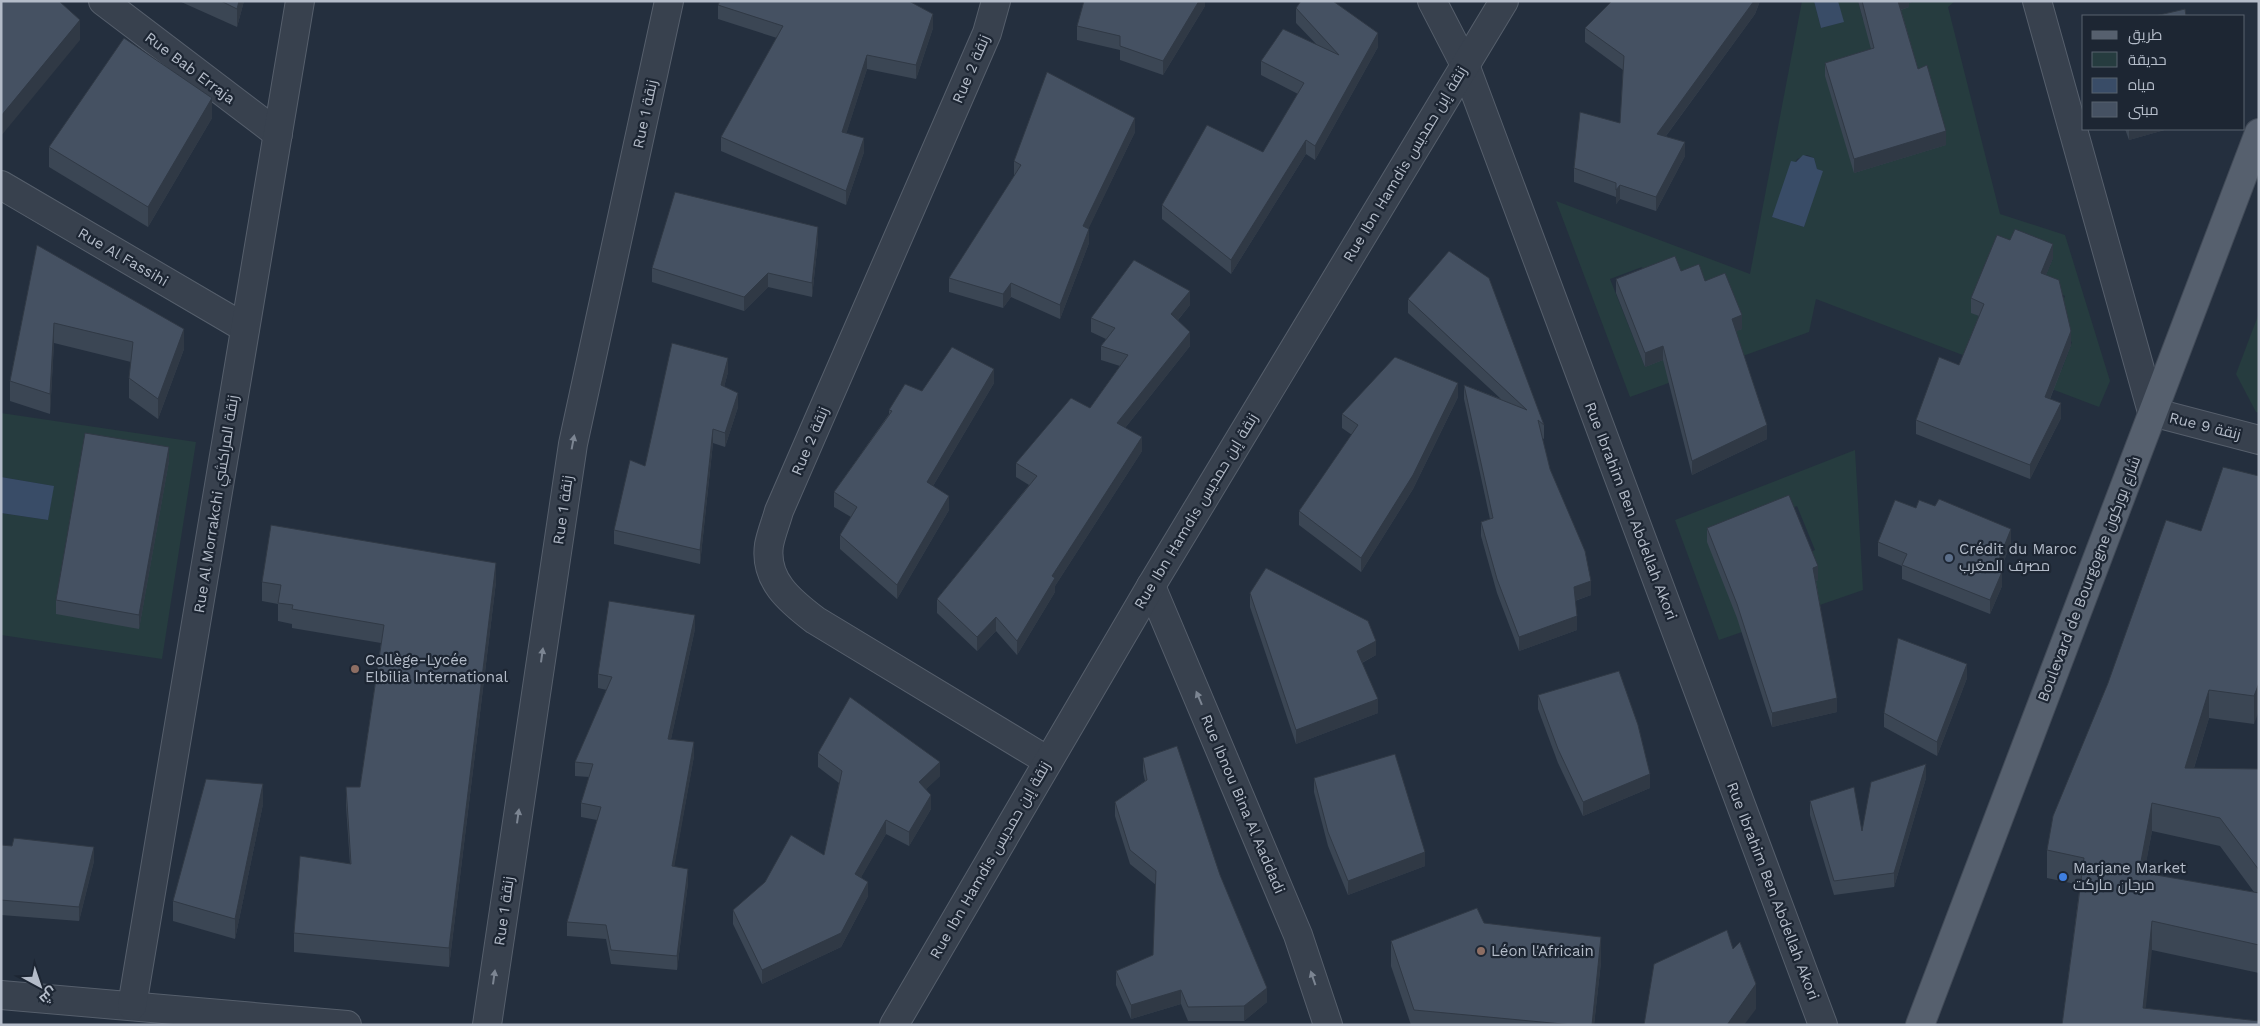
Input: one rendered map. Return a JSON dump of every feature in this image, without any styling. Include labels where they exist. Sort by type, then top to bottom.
[{"type":"main road","name":"Boulevard de Bourgogne شارع بوركون","points":[[1920,1025],[2259,133]]},
{"type":"street","name":"Rue Bab Erraja","points":[[103,1],[278,134]]},
{"type":"street","name":"Rue Al Morrakchi زنقة المراكشي","points":[[132,1006],[300,1]]},
{"type":"street","name":"Rue 1 زنقة","points":[[487,1025],[573,444],[669,1]]},
{"type":"street","name":"Rue 2 زنقة","points":[[996,1],[983,42],[779,511],[769,546],[772,577],[792,602],[815,620],[1048,761]]},
{"type":"street","name":"Rue Ibrahim Ben Abdellah Akori","points":[[1432,1],[1464,66],[1824,1025]]},
{"type":"street","name":"Rue Ibn Hamdis زنقة إبن حمديس","points":[[894,1025],[1151,586],[1504,1]]},
{"type":"street","points":[[2037,1],[2152,412]]},
{"type":"street","name":"Rue Al Fassihi","points":[[1,185],[245,328]]},
{"type":"street","name":"Rue 9 زنقة","points":[[2152,412],[2259,440]]},
{"type":"street","name":"Rue Ibnou Bina Al Aaddadi","points":[[1151,586],[1298,935],[1328,1025]]},
{"type":"street","points":[[1,995],[347,1025]]},
{"type":"green space","points":[[1802,1],[1814,1],[1821,28],[1843,22],[1838,1],[1858,1],[1863,20],[1915,1],[1955,1],[1948,7],[2000,214],[2065,235],[2110,381],[2099,407],[1816,299],[1809,332],[1630,397],[1556,201],[1750,274]],"holes":[[[1807,155],[1814,158],[1817,169],[1822,171],[1804,227],[1772,217],[1797,159]],[[2053,258],[2041,287],[2065,296],[2059,311],[2066,339],[2072,342],[2062,369],[1984,318],[1971,312]],[[1642,267],[1647,281],[1645,367],[1610,279]]]},
{"type":"green space","points":[[2259,313],[2259,413],[2256,412],[2236,374]]},
{"type":"green space","points":[[1,413],[196,442],[162,659],[1,635],[1,513],[48,520],[53,486],[1,477]]},
{"type":"green space","points":[[1855,450],[1863,590],[1719,640],[1675,520]],"holes":[[[1797,506],[1815,550],[1807,554],[1707,542]]]},
{"type":"water","points":[[1814,1],[1838,1],[1844,22],[1821,28]]},
{"type":"water","points":[[1803,155],[1814,158],[1817,169],[1823,171],[1804,227],[1772,217],[1791,161],[1796,162]]},
{"type":"water","points":[[1,477],[54,486],[48,520],[1,513]]},
{"type":"building","points":[[1,1],[59,1],[80,20],[1,116]]},
{"type":"building","points":[[221,1],[239,1],[237,9]]},
{"type":"building","points":[[720,1],[909,1],[933,14],[916,65],[867,55],[842,132],[864,138],[846,191],[721,137],[783,26],[718,5]]},
{"type":"building","points":[[1084,1],[1199,1],[1163,61],[1120,46],[1120,36],[1077,26]]},
{"type":"building","points":[[1301,1],[1333,1],[1378,33],[1315,146],[1306,140],[1231,260],[1162,205],[1207,125],[1263,152],[1304,83],[1261,61],[1283,29],[1339,55],[1296,8]]},
{"type":"building","points":[[1612,1],[1754,1],[1657,134],[1685,142],[1656,197],[1620,185],[1616,190],[1616,183],[1574,168],[1580,112],[1620,123],[1624,56],[1585,28]]},
{"type":"building","points":[[1862,1],[1898,1],[1918,69],[1927,65],[1946,131],[1854,159],[1825,63],[1874,48]]},
{"type":"building","points":[[2185,9],[2186,15],[2159,15]]},
{"type":"building","points":[[124,38],[212,98],[148,207],[49,147]]},
{"type":"building","points":[[1047,72],[1135,118],[1083,226],[1089,229],[1060,305],[1011,283],[1003,294],[949,278],[1021,165],[1014,161]]},
{"type":"building","points":[[675,192],[818,227],[812,283],[768,273],[744,297],[652,268]]},
{"type":"building","points":[[2015,229],[2053,244],[2041,273],[2059,280],[2071,331],[2045,397],[2061,403],[2030,465],[1916,420],[1939,357],[1959,365],[1984,304],[1971,298],[1997,235],[2010,240]]},
{"type":"building","points":[[37,245],[184,329],[158,399],[129,378],[133,342],[54,323],[50,394],[10,381]]},
{"type":"building","points":[[1449,251],[1489,278],[1544,425],[1538,420],[1550,469],[1585,551],[1591,581],[1574,587],[1577,616],[1519,637],[1497,579],[1481,522],[1493,518],[1464,385],[1527,410],[1408,299]]},
{"type":"building","points":[[1675,256],[1681,271],[1699,264],[1705,281],[1725,273],[1742,315],[1732,319],[1767,425],[1692,461],[1663,346],[1645,353],[1616,279]]},
{"type":"building","points":[[1134,260],[1190,291],[1171,314],[1190,332],[1117,423],[1142,437],[1052,576],[1055,578],[1017,641],[996,617],[977,637],[937,599],[1037,476],[1016,463],[1071,398],[1090,408],[1128,355],[1101,346],[1115,328],[1091,318]]},
{"type":"building","points":[[672,343],[728,358],[721,385],[738,393],[725,433],[713,429],[700,550],[614,530],[630,460],[645,466]]},
{"type":"building","points":[[952,347],[994,369],[927,482],[949,496],[897,585],[840,535],[857,507],[834,492],[892,411],[889,410],[905,384],[922,391]]},
{"type":"building","points":[[1395,357],[1458,383],[1413,475],[1361,558],[1299,511],[1358,425],[1342,414]]},
{"type":"building","points":[[85,433],[169,447],[139,615],[56,600]]},
{"type":"building","points":[[2223,467],[2259,476],[2259,683],[2254,696],[2209,690],[2185,768],[2259,769],[2259,870],[2220,818],[2152,803],[2139,872],[2259,893],[2259,945],[2152,921],[2143,1008],[2259,1021],[2259,1025],[2062,1025],[2084,858],[2047,850],[2053,816],[2108,683],[2166,520],[2201,531]]},
{"type":"building","points":[[1789,495],[1818,566],[1813,568],[1837,698],[1772,713],[1737,604],[1707,528]]},
{"type":"building","points":[[1939,499],[2011,529],[1995,569],[2002,572],[1990,600],[1902,565],[1907,554],[1878,542],[1895,500],[1916,508],[1919,500],[1935,506]]},
{"type":"building","points":[[271,525],[496,563],[449,948],[294,933],[300,856],[351,864],[346,787],[360,787],[384,625],[292,609],[293,605],[278,603],[281,585],[262,582]]},
{"type":"building","points":[[1266,568],[1368,621],[1376,641],[1357,651],[1378,699],[1296,730],[1250,593]]},
{"type":"building","points":[[609,601],[695,615],[668,739],[694,742],[672,866],[688,869],[677,956],[611,950],[606,925],[567,922],[601,807],[581,803],[593,764],[575,762],[612,677],[598,674]]},
{"type":"building","points":[[1898,638],[1967,664],[1937,742],[1884,713]]},
{"type":"building","points":[[1619,671],[1638,725],[1650,774],[1583,802],[1558,749],[1538,695]]},
{"type":"building","points":[[850,697],[940,762],[919,782],[931,795],[909,832],[886,820],[855,874],[868,882],[841,933],[762,970],[733,910],[765,882],[791,835],[824,855],[842,771],[818,753]]},
{"type":"building","points":[[1177,746],[1220,875],[1267,988],[1244,1006],[1188,1007],[1181,990],[1131,1005],[1116,971],[1153,955],[1156,871],[1130,850],[1115,802],[1147,780],[1143,758]]},
{"type":"building","points":[[1395,754],[1425,852],[1348,881],[1328,832],[1314,778]]},
{"type":"building","points":[[1926,764],[1894,873],[1834,881],[1810,801],[1854,787],[1862,831],[1871,782]]},
{"type":"building","points":[[206,779],[263,784],[235,919],[173,901]]},
{"type":"building","points":[[14,838],[94,847],[79,907],[1,900],[1,845],[12,846]]},
{"type":"building","points":[[1477,908],[1484,923],[1601,937],[1592,1025],[1573,1025],[1414,1010],[1391,941]]},
{"type":"building","points":[[1727,930],[1733,949],[1740,942],[1756,984],[1727,1025],[1644,1025],[1654,964]]},
{"type":"place","name":"Crédit du Maroc مصرف المغرب","points":[[1949,558]]},
{"type":"place","name":"Collège-Lycée Elbilia International","points":[[355,669]]},
{"type":"place","name":"Marjane Market مرجان ماركت","points":[[2063,877]]},
{"type":"place","name":"Léon l'Africain","points":[[1481,951]]}]
